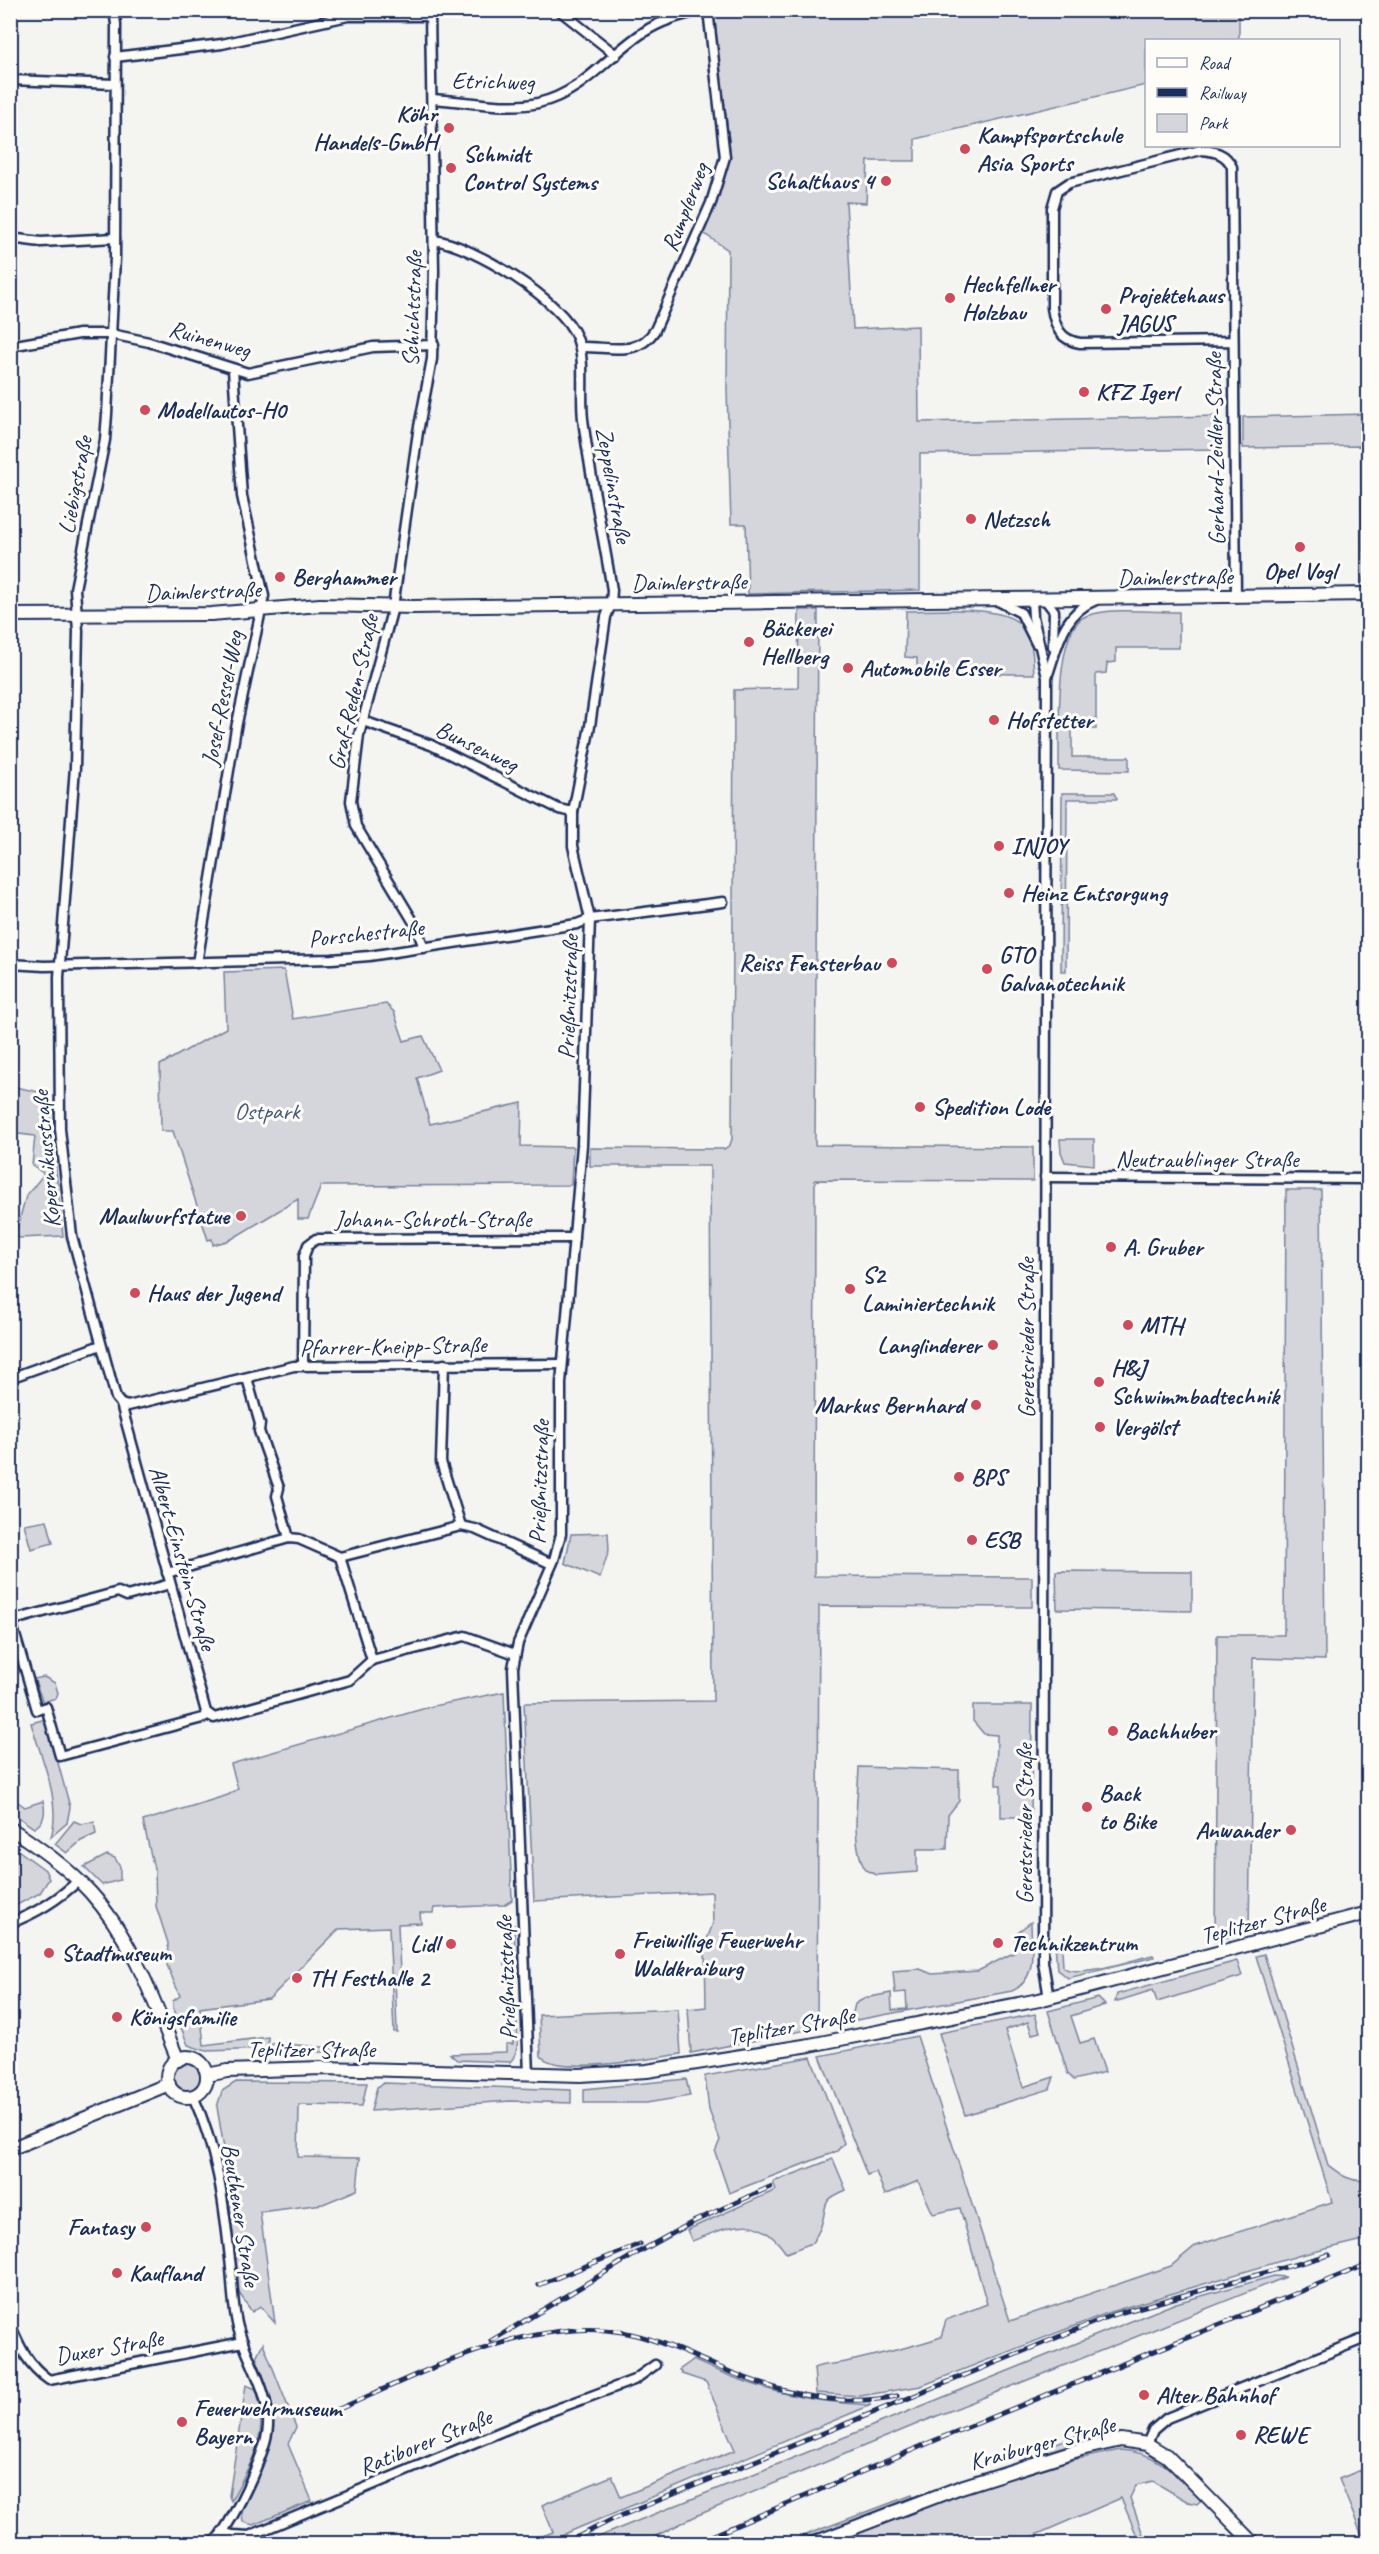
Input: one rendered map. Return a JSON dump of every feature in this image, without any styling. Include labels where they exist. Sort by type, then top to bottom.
[{"type":"street","name":"Liebigstraße","points":[[60,966],[75,767],[78,632],[75,616],[78,568],[105,440],[111,334],[115,238],[114,10]]},
{"type":"street","points":[[559,10],[616,55]]},
{"type":"street","name":"Etrichweg","points":[[433,99],[537,104],[575,88],[644,32],[662,22],[706,10]]},
{"type":"street","name":"Rumplerweg","points":[[580,347],[633,348],[647,341],[666,305],[717,187],[725,157],[725,143],[706,10]]},
{"type":"street","points":[[115,57],[222,44],[348,16],[431,13]]},
{"type":"street","name":"Schichtstraße","points":[[393,607],[434,345],[431,13]]},
{"type":"street","points":[[10,80],[114,84]]},
{"type":"street","name":"Gerhard-Zeidler-Straße","points":[[1233,341],[1080,343],[1061,335],[1054,322],[1053,308],[1052,208],[1057,191],[1070,183],[1201,150],[1219,153],[1232,167],[1236,597]]},
{"type":"street","points":[[10,238],[41,242],[115,238]]},
{"type":"street","name":"Zeppelinstraße","points":[[434,240],[457,246],[541,294],[568,320],[580,347],[583,419],[612,590],[590,726],[573,812],[573,846],[590,920]]},
{"type":"street","name":"Ruinenweg","points":[[10,346],[79,334],[111,334],[149,342],[248,373],[390,344],[434,345]]},
{"type":"street","name":"Josef-Ressel-Weg","points":[[196,963],[231,753],[264,596],[242,496],[233,370]]},
{"type":"street","name":"Daimlerstraße","points":[[10,615],[75,616],[260,610],[320,605],[393,607],[1368,594]]},
{"type":"street","name":"Geretsrieder Straße","points":[[992,599],[1021,613],[1048,664]]},
{"type":"street","name":"Geretsrieder Straße","points":[[1048,664],[1033,617],[1039,599],[1054,611],[1056,623],[1047,677],[1043,1962],[1049,1998]]},
{"type":"street","points":[[1048,664],[1066,623],[1076,611],[1099,599]]},
{"type":"street","name":"Graf-Reden-Straße","points":[[393,607],[352,771],[351,811],[356,826],[408,912],[424,948]]},
{"type":"street","name":"Bunsenweg","points":[[363,721],[412,736],[559,809],[573,812]]},
{"type":"street","name":"Porschestraße","points":[[10,963],[60,966],[341,958],[424,948],[590,920],[723,902]]},
{"type":"street","name":"Prießnitzstraße","points":[[529,2074],[513,1682],[515,1654],[552,1564],[561,1534],[562,1364],[582,1145],[590,920]]},
{"type":"street","name":"Kopernikusstraße","points":[[60,966],[60,1129],[74,1245],[116,1398],[121,1404]]},
{"type":"street","name":"Neutraublinger Straße","points":[[1045,1177],[1368,1179]]},
{"type":"street","name":"Johann-Schroth-Straße","points":[[303,1365],[303,1256],[308,1245],[316,1239],[574,1238]]},
{"type":"street","points":[[10,1378],[101,1345]]},
{"type":"street","points":[[444,1364],[441,1462],[461,1526]]},
{"type":"street","name":"Pfarrer-Kneipp-Straße","points":[[121,1404],[128,1406],[303,1365],[562,1364]]},
{"type":"street","points":[[247,1378],[260,1424],[259,1431],[264,1451],[279,1488],[277,1496],[289,1538]]},
{"type":"street","name":"Albert-Einstein-Straße","points":[[121,1404],[206,1712],[212,1717]]},
{"type":"street","points":[[167,1574],[289,1538],[299,1539],[340,1557],[461,1526],[475,1529],[552,1564]]},
{"type":"street","points":[[340,1557],[372,1660]]},
{"type":"street","points":[[170,1584],[127,1596],[118,1592],[11,1621],[37,1710],[46,1707],[60,1756],[350,1680],[372,1660],[468,1636],[515,1654]]},
{"type":"street","points":[[10,1828],[79,1880],[109,1918],[137,1965],[178,2060]]},
{"type":"street","points":[[10,1923],[37,1913],[64,1895],[79,1880]]},
{"type":"street","name":"Teplitzer Straße","points":[[207,2075],[236,2071],[322,2068],[612,2074],[677,2067],[810,2045],[1049,1998],[1368,1913]]},
{"type":"street","points":[[189,2057],[203,2064],[207,2075],[204,2088],[193,2096],[175,2093],[169,2084],[169,2069],[178,2060],[189,2057]]},
{"type":"street","points":[[10,2149],[169,2084]]},
{"type":"street","name":"Beuthener Straße","points":[[193,2096],[219,2172],[237,2321],[261,2387],[268,2427],[255,2468],[222,2532]]},
{"type":"street","name":"Duxer Straße","points":[[10,2324],[22,2353],[34,2369],[49,2380],[243,2342]]},
{"type":"street","points":[[1147,2444],[1153,2430],[1167,2418],[1368,2337]]},
{"type":"street","name":"Ratiborer Straße","points":[[222,2532],[249,2536],[546,2413],[634,2380],[655,2365]]},
{"type":"street","name":"Kraiburger Straße","points":[[812,2544],[961,2487],[1081,2449],[1121,2440],[1147,2444],[1173,2461],[1254,2544]]},
{"type":"street","points":[[212,2544],[222,2532]]},
{"type":"green space","points":[[713,11],[1239,11],[1239,39],[1145,39],[1145,85],[915,139],[915,161],[868,161],[866,203],[846,202],[853,329],[918,326],[919,422],[1218,416],[1218,449],[920,454],[920,590],[748,594],[746,524],[731,524],[727,390],[728,250],[703,233],[728,165],[730,150]]},
{"type":"green space","points":[[1368,414],[1368,581],[1362,582],[1361,446],[1243,448],[1243,417]]},
{"type":"green space","points":[[799,610],[818,610],[815,1145],[1033,1147],[1033,1181],[815,1180],[814,1576],[1032,1577],[1032,1607],[819,1606],[817,2028],[691,2053],[688,2009],[706,2007],[705,1945],[713,1923],[712,1892],[534,1901],[524,1703],[713,1701],[710,1166],[590,1166],[590,1148],[724,1149],[730,1145],[732,1139],[734,690],[798,688]]},
{"type":"green space","points":[[906,611],[983,611],[1011,618],[1021,625],[1028,636],[1032,648],[1034,674],[917,673],[917,658],[905,657]]},
{"type":"green space","points":[[1179,612],[1179,648],[1116,648],[1116,662],[1107,663],[1106,673],[1096,674],[1096,729],[1072,730],[1072,757],[1129,757],[1129,771],[1059,770],[1060,686],[1068,641],[1075,625],[1086,616],[1096,613]]},
{"type":"green space","points":[[1062,793],[1114,793],[1117,799],[1067,799],[1066,971],[1061,971]]},
{"type":"green space","name":"Ostpark","points":[[284,970],[293,1019],[386,1004],[394,1012],[404,1041],[423,1036],[439,1070],[417,1078],[430,1124],[522,1103],[521,1146],[573,1147],[571,1185],[321,1186],[308,1219],[298,1219],[298,1199],[230,1240],[213,1245],[212,1239],[208,1240],[173,1131],[161,1131],[160,1065],[226,1028],[224,972]]},
{"type":"green space","points":[[11,1086],[48,1094],[63,1236],[19,1238],[15,1235],[26,1196],[44,1174],[32,1165],[35,1136],[11,1133]]},
{"type":"green space","points":[[1060,1139],[1094,1139],[1094,1165],[1065,1162]]},
{"type":"green space","points":[[1286,1190],[1321,1190],[1325,1660],[1253,1658],[1249,1931],[1215,1941],[1217,1635],[1284,1635]]},
{"type":"green space","points":[[47,1520],[53,1543],[31,1549],[24,1524]]},
{"type":"green space","points":[[608,1533],[609,1550],[600,1578],[565,1563],[571,1534]]},
{"type":"green space","points":[[1056,1571],[1192,1572],[1192,1611],[1057,1609]]},
{"type":"green space","points":[[44,1677],[55,1683],[58,1693],[56,1698],[43,1702],[34,1679]]},
{"type":"green space","points":[[504,1692],[512,1900],[504,1905],[434,1908],[433,1913],[420,1913],[421,1923],[398,1924],[400,1975],[395,1976],[397,2032],[394,2032],[389,1927],[339,1929],[269,1999],[200,2008],[204,2045],[268,2037],[268,2049],[206,2051],[188,2045],[173,2007],[173,2001],[180,1996],[167,1965],[168,1943],[156,1906],[155,1873],[143,1821],[228,1795],[238,1789],[231,1764],[433,1706]]},
{"type":"green space","points":[[973,1705],[1032,1705],[1031,1817],[1001,1817],[1001,1785],[996,1785],[997,1735],[984,1734],[973,1721]]},
{"type":"green space","points":[[46,1719],[70,1807],[67,1823],[51,1837],[54,1823],[52,1794],[31,1723]]},
{"type":"green space","points":[[859,1767],[959,1770],[959,1801],[948,1815],[947,1849],[917,1849],[917,1872],[877,1875],[865,1870],[860,1858],[856,1833]]},
{"type":"green space","points":[[11,1797],[25,1807],[43,1801],[44,1813],[40,1823],[34,1828],[11,1812]]},
{"type":"green space","points":[[74,1821],[81,1824],[94,1822],[96,1834],[81,1841],[67,1853],[55,1844]]},
{"type":"green space","points":[[11,1845],[45,1870],[49,1879],[40,1893],[11,1908]]},
{"type":"green space","points":[[107,1855],[115,1858],[120,1867],[120,1880],[102,1885],[84,1867]]},
{"type":"green space","points":[[503,1918],[514,1925],[516,1964],[505,1965]]},
{"type":"green space","points":[[1031,1922],[1032,1961],[1030,1970],[1021,1986],[1012,1991],[851,2021],[855,2004],[865,1998],[891,1993],[892,2010],[907,2009],[906,1992],[895,1993],[893,1971],[920,1969],[932,1974],[978,1971],[1015,1952],[1015,1934]]},
{"type":"green space","points":[[1055,1943],[1062,1949],[1063,1967],[1070,1970],[1093,1970],[1153,1955],[1154,1957],[1068,1978],[1057,1970]]},
{"type":"green space","points":[[1264,1954],[1328,2165],[1351,2179],[1368,2180],[1368,2239],[1301,2255],[1110,2312],[921,2386],[860,2396],[816,2393],[814,2368],[894,2351],[941,2337],[946,2320],[987,2304],[960,2208],[933,2214],[918,2181],[885,2195],[876,2172],[867,2175],[820,2056],[917,2036],[1010,2321],[1171,2266],[1195,2246],[1332,2202],[1256,1956]]},
{"type":"green space","points":[[1237,1961],[1242,1976],[1157,2002],[1153,1990],[1115,2002],[1117,1994]]},
{"type":"green space","points":[[1098,1998],[1105,2005],[1071,2016],[1080,2043],[1094,2039],[1105,2072],[1074,2080],[1068,2074],[1048,2011]]},
{"type":"green space","points":[[511,2005],[515,2005],[518,2043],[510,2062],[457,2060],[450,2054],[506,2052],[506,2044],[513,2044]]},
{"type":"green space","points":[[678,2009],[681,2054],[629,2062],[586,2065],[551,2062],[541,2056],[539,2015]]},
{"type":"green space","points":[[1035,2014],[1040,2032],[1032,2034],[1028,2022],[1005,2030],[1023,2087],[1054,2077],[1050,2089],[965,2115],[939,2033]]},
{"type":"green space","points":[[272,2043],[346,2049],[345,2054],[272,2048]]},
{"type":"green space","points":[[811,2057],[844,2143],[837,2151],[729,2193],[715,2152],[720,2140],[709,2110],[705,2076]]},
{"type":"green space","points":[[187,2064],[196,2068],[200,2077],[196,2086],[187,2090],[178,2086],[174,2077],[178,2068]]},
{"type":"green space","points":[[686,2079],[690,2096],[646,2103],[584,2103],[584,2089]]},
{"type":"green space","points":[[236,2082],[367,2083],[362,2106],[299,2105],[298,2157],[360,2158],[357,2190],[323,2204],[260,2212],[275,2323],[260,2306],[252,2312],[239,2293],[236,2259],[239,2256],[237,2241],[233,2238],[228,2172],[217,2107],[222,2091]]},
{"type":"green space","points":[[384,2083],[571,2090],[571,2103],[510,2101],[371,2111],[377,2087]]},
{"type":"green space","points":[[833,2159],[846,2190],[828,2200],[820,2228],[812,2243],[786,2253],[764,2231],[754,2226],[743,2225],[720,2230],[692,2241],[687,2230],[776,2190],[773,2182]]},
{"type":"green space","points":[[1274,2276],[1286,2277],[922,2422],[698,2515],[642,2543],[583,2543],[1176,2303]]},
{"type":"green space","points":[[263,2343],[296,2427],[288,2444],[312,2501],[253,2525],[243,2522],[242,2513],[266,2454],[272,2426],[267,2387],[256,2357]]},
{"type":"green space","points":[[693,2360],[737,2379],[780,2392],[823,2401],[871,2405],[569,2532],[549,2543],[525,2543],[553,2532],[542,2505],[612,2476],[621,2497],[735,2450],[706,2382],[682,2374],[679,2370]]},
{"type":"green space","points":[[246,2385],[256,2389],[260,2405],[260,2434],[252,2460],[231,2501],[229,2496]]},
{"type":"green space","points":[[1105,2431],[1102,2435],[1045,2452],[1048,2446],[1081,2434]]},
{"type":"green space","points":[[1120,2450],[1133,2451],[1155,2460],[1175,2473],[1202,2499],[1197,2504],[1188,2502],[1153,2481],[1136,2485],[1130,2498],[1146,2543],[1140,2543],[1121,2498],[1017,2543],[861,2544],[858,2539],[831,2544],[963,2493],[1072,2460]]},
{"type":"green space","points":[[1363,2469],[1368,2476],[1368,2543],[1365,2543],[1339,2479]]},
{"type":"green space","points":[[912,2495],[913,2497],[794,2543],[784,2543]]},
{"type":"railway","points":[[491,2341],[637,2253],[695,2221],[770,2187]]},
{"type":"railway","points":[[539,2285],[640,2244]]},
{"type":"railway","points":[[564,2544],[613,2519],[1112,2315],[1329,2255]]},
{"type":"railway","points":[[693,2544],[931,2442],[1368,2264]]},
{"type":"railway","points":[[323,2416],[469,2354],[546,2333],[584,2329],[622,2332],[646,2338],[759,2383],[804,2395],[850,2400],[897,2396]]},
{"type":"place","name":"Köhr Handels-GmbH","points":[[449,128]]},
{"type":"place","name":"Kampfsportschule Asia Sports","points":[[965,149]]},
{"type":"place","name":"Schmidt Control Systems","points":[[451,168]]},
{"type":"place","name":"Schalthaus 4","points":[[886,181]]},
{"type":"place","name":"Hechfellner Holzbau","points":[[950,298]]},
{"type":"place","name":"Projektehaus JAGUS","points":[[1106,309]]},
{"type":"place","name":"KFZ Igerl","points":[[1084,392]]},
{"type":"place","name":"Modellautos-H0","points":[[145,410]]},
{"type":"place","name":"Netzsch","points":[[971,519]]},
{"type":"place","name":"Opel Vogl","points":[[1300,547]]},
{"type":"place","name":"Berghammer","points":[[280,577]]},
{"type":"place","name":"Bäckerei Hellberg","points":[[749,642]]},
{"type":"place","name":"Automobile Esser","points":[[848,668]]},
{"type":"place","name":"Hofstetter","points":[[994,720]]},
{"type":"place","name":"INJOY","points":[[999,846]]},
{"type":"place","name":"Heinz Entsorgung","points":[[1009,893]]},
{"type":"place","name":"Reiss Fensterbau","points":[[892,963]]},
{"type":"place","name":"GTO Galvanotechnik","points":[[987,969]]},
{"type":"place","name":"Spedition Lode","points":[[920,1107]]},
{"type":"place","name":"Maulwurfstatue","points":[[241,1216]]},
{"type":"place","name":"A. Gruber","points":[[1111,1247]]},
{"type":"place","name":"S2 Laminiertechnik","points":[[850,1289]]},
{"type":"place","name":"Haus der Jugend","points":[[135,1293]]},
{"type":"place","name":"MTH","points":[[1128,1325]]},
{"type":"place","name":"Langlinderer","points":[[993,1345]]},
{"type":"place","name":"H&J Schwimmbadtechnik","points":[[1099,1382]]},
{"type":"place","name":"Markus Bernhard","points":[[976,1405]]},
{"type":"place","name":"Vergölst","points":[[1100,1427]]},
{"type":"place","name":"BPS","points":[[959,1477]]},
{"type":"place","name":"ESB","points":[[972,1540]]},
{"type":"place","name":"Bachhuber","points":[[1113,1731]]},
{"type":"place","name":"Back to Bike","points":[[1087,1807]]},
{"type":"place","name":"Anwander","points":[[1291,1830]]},
{"type":"place","name":"Technikzentrum","points":[[998,1943]]},
{"type":"place","name":"Lidl","points":[[451,1944]]},
{"type":"place","name":"Stadtmuseum","points":[[49,1953]]},
{"type":"place","name":"Freiwillige Feuerwehr Waldkraiburg","points":[[620,1954]]},
{"type":"place","name":"TH Festhalle 2","points":[[297,1978]]},
{"type":"place","name":"Königsfamilie","points":[[117,2017]]},
{"type":"place","name":"Fantasy","points":[[146,2227]]},
{"type":"place","name":"Kaufland","points":[[117,2273]]},
{"type":"place","name":"Alter Bahnhof","points":[[1144,2395]]},
{"type":"place","name":"Feuerwehrmuseum Bayern","points":[[182,2422]]},
{"type":"place","name":"REWE","points":[[1241,2435]]}]
